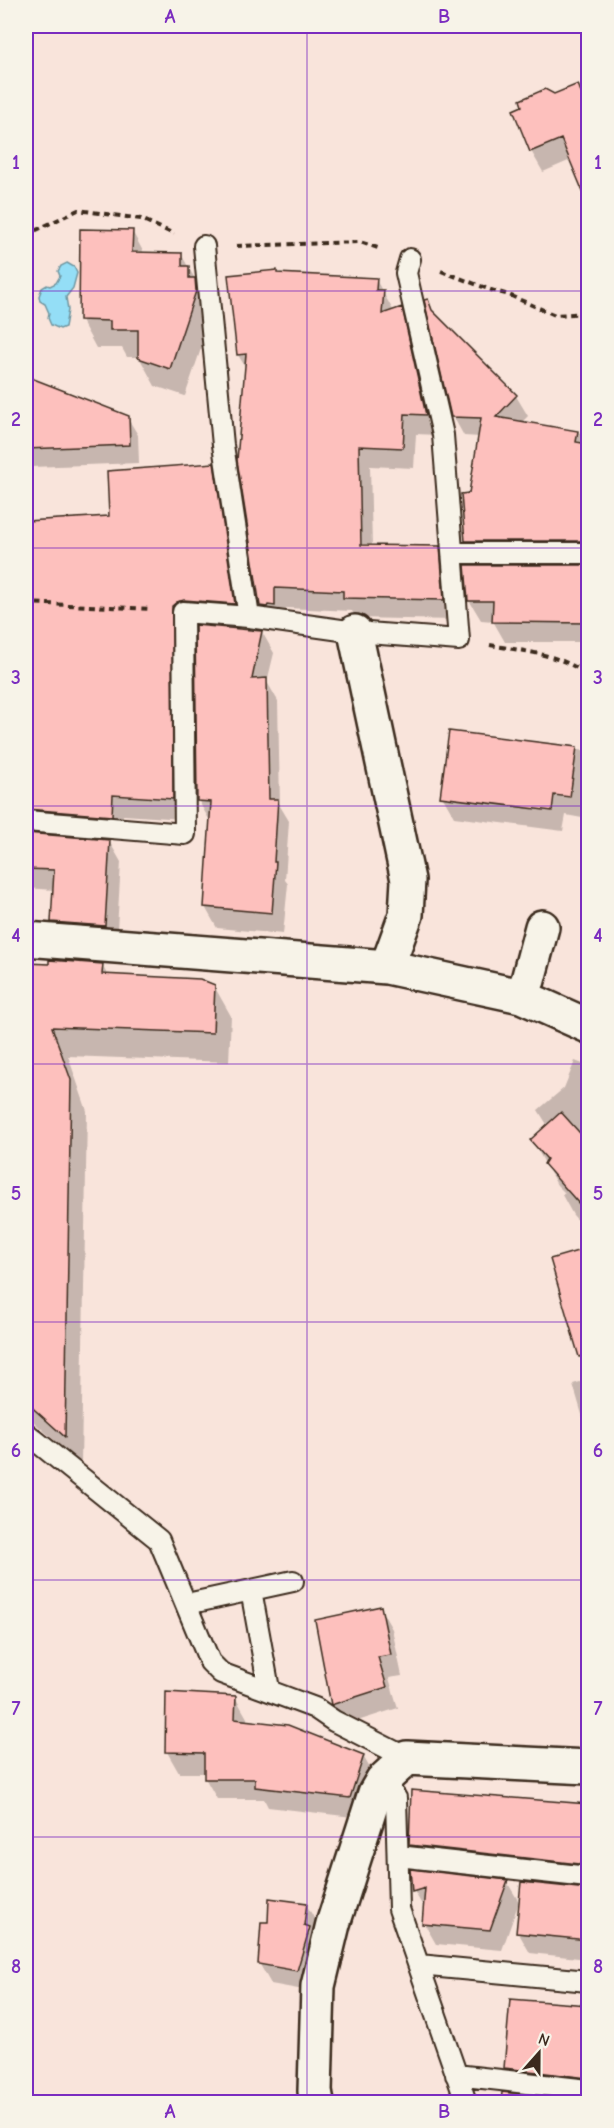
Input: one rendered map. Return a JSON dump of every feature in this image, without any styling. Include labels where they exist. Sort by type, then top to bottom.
[{"type":"street","points":[[355,632],[408,880],[406,915],[387,967]]},
{"type":"street","points":[[521,996],[528,980],[542,927]]},
{"type":"street","points":[[26,939],[387,967],[521,996],[588,1026]]},
{"type":"street","points":[[318,2103],[315,2091],[318,1986],[333,1924],[375,1793],[382,1781],[407,1758],[588,1767]]},
{"type":"lane","points":[[204,246],[223,445],[249,617]]},
{"type":"lane","points":[[26,821],[185,834],[183,612],[249,617],[355,632],[459,640],[443,435],[406,273],[410,259]]},
{"type":"lane","points":[[453,553],[588,553]]},
{"type":"lane","points":[[26,1433],[159,1540],[210,1662],[221,1673],[315,1707],[334,1721],[407,1758]]},
{"type":"lane","points":[[187,1604],[293,1581]]},
{"type":"lane","points":[[251,1590],[269,1689]]},
{"type":"lane","points":[[382,1781],[396,1798],[399,1909],[466,2103]]},
{"type":"lane","points":[[398,1856],[588,1876]]},
{"type":"lane","points":[[419,1965],[588,1981]]},
{"type":"lane","points":[[456,2075],[588,2090]]},
{"type":"path","points":[[410,259],[509,295],[555,315],[588,312]]},
{"type":"path","points":[[26,603],[183,612]]},
{"type":"path","points":[[459,640],[538,654],[579,668],[588,676]]},
{"type":"water","points":[[67,263],[74,267],[77,273],[73,288],[66,297],[68,310],[65,327],[60,329],[51,325],[48,318],[49,313],[39,296],[42,288],[56,283],[60,276],[58,271]]},
{"type":"building","points":[[578,84],[588,111],[588,204],[561,139],[530,152],[513,110],[522,106],[520,100],[545,89],[554,94]]},
{"type":"building","points":[[80,229],[133,230],[132,252],[182,253],[182,266],[189,266],[189,278],[195,278],[196,291],[170,369],[138,358],[138,330],[110,330],[110,321],[79,320]]},
{"type":"building","points":[[277,270],[277,273],[377,278],[376,290],[384,290],[382,314],[402,307],[426,415],[405,414],[403,448],[359,446],[361,545],[440,546],[444,600],[343,598],[343,591],[275,588],[275,606],[260,606],[237,460],[246,354],[237,355],[228,275]]},
{"type":"building","points":[[428,299],[432,310],[517,395],[496,417],[578,431],[576,442],[588,444],[588,541],[465,541],[461,494],[469,493],[481,418],[451,417],[424,300]]},
{"type":"building","points":[[26,376],[129,416],[130,445],[26,449]]},
{"type":"building","points":[[214,463],[235,604],[184,600],[172,606],[173,799],[113,795],[112,816],[26,809],[26,625],[33,625],[26,521],[109,516],[107,471]]},
{"type":"building","points":[[465,565],[588,565],[588,623],[492,622],[493,601],[468,601]]},
{"type":"building","points":[[195,625],[262,631],[252,679],[267,678],[269,799],[278,799],[272,913],[204,907],[211,802],[197,801]]},
{"type":"building","points":[[449,731],[577,747],[570,797],[554,795],[552,811],[440,797]]},
{"type":"building","points":[[26,833],[110,840],[105,926],[51,922],[54,870],[26,869]]},
{"type":"building","points":[[49,960],[103,964],[102,974],[200,979],[215,985],[213,1033],[52,1027],[71,1080],[65,1437],[26,1402],[26,963],[49,964]]},
{"type":"building","points":[[561,1112],[588,1142],[588,1214],[544,1164],[547,1159],[530,1140]]},
{"type":"building","points":[[588,1248],[588,1356],[579,1357],[550,1259]]},
{"type":"building","points":[[381,1606],[391,1655],[378,1657],[387,1687],[331,1705],[315,1620]]},
{"type":"building","points":[[166,1692],[236,1696],[235,1719],[288,1725],[364,1755],[350,1798],[255,1787],[255,1779],[204,1779],[204,1753],[165,1752]]},
{"type":"building","points":[[411,1790],[588,1804],[588,1865],[409,1845]]},
{"type":"building","points":[[410,1869],[508,1880],[490,1930],[422,1924],[425,1888],[412,1892]]},
{"type":"building","points":[[521,1882],[588,1889],[588,1940],[516,1933]]},
{"type":"building","points":[[269,1898],[307,1903],[304,1925],[310,1927],[297,1971],[258,1964],[261,1922],[268,1922]]},
{"type":"building","points":[[510,1999],[588,2005],[588,2078],[504,2068]]},
{"type":"building","points":[[502,2092],[588,2102],[588,2103],[501,2103]]}]
